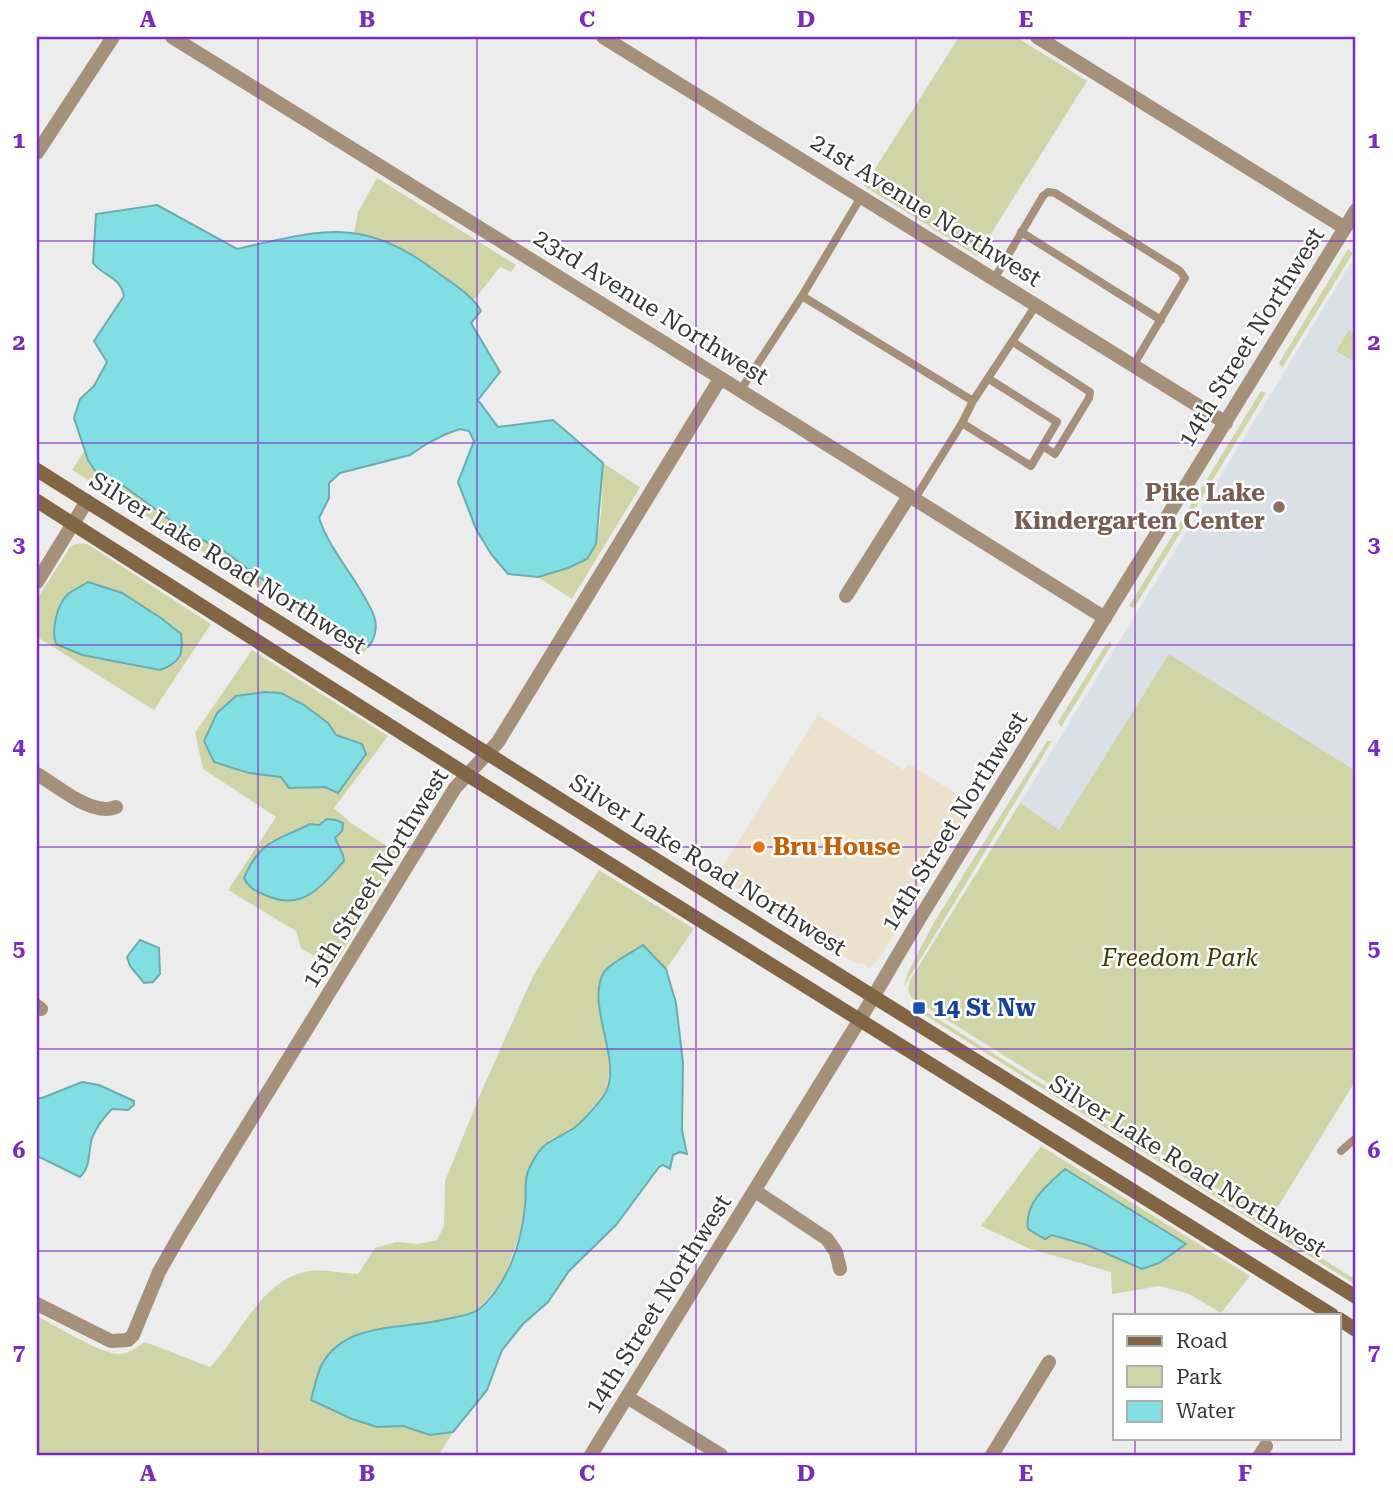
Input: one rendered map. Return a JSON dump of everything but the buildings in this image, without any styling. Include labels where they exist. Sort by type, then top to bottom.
[{"type":"main road","name":"Silver Lake Road Northwest","points":[[37,470],[1356,1297]]},
{"type":"main road","points":[[37,501],[466,774],[1330,1314]]},
{"type":"main road","points":[[1340,1320],[1356,1330]]},
{"type":"street","points":[[37,153],[113,37]]},
{"type":"street","name":"23rd Avenue Northwest","points":[[172,37],[504,241],[720,379],[1105,618]]},
{"type":"street","name":"21st Avenue Northwest","points":[[603,37],[1226,423]]},
{"type":"street","points":[[1037,37],[1345,228]]},
{"type":"street","name":"14th Street Northwest","points":[[591,1455],[1356,210]]},
{"type":"street","name":"15th Street Northwest","points":[[37,1304],[111,1341],[128,1340],[137,1328],[159,1272],[180,1236],[455,788],[487,754],[510,722],[720,379]]},
{"type":"street","points":[[846,596],[911,498]]},
{"type":"street","points":[[37,582],[87,501]]},
{"type":"street","points":[[37,774],[90,807],[107,811],[116,807]]},
{"type":"street","points":[[755,1191],[827,1239],[836,1252],[839,1269]]},
{"type":"street","points":[[992,1455],[1049,1362]]},
{"type":"street","points":[[627,1397],[721,1455]]},
{"type":"lane","points":[[994,279],[1043,196],[1048,192],[1055,193],[1180,271],[1185,278],[1133,366]]},
{"type":"lane","points":[[740,391],[802,296],[861,197]]},
{"type":"lane","points":[[1021,232],[1161,320]]},
{"type":"lane","points":[[802,296],[973,401]]},
{"type":"lane","points":[[911,498],[1036,305]]},
{"type":"lane","points":[[1013,342],[1090,393],[1055,454],[1044,447]]},
{"type":"lane","points":[[962,423],[1031,466],[1044,447],[1057,422],[989,379]]},
{"type":"lane","points":[[1341,1152],[1356,1138]]},
{"type":"shaded area","name":"Pike Lake Kindergarten Center","points":[[1356,255],[1356,771],[1169,654],[1059,831],[1020,803]]},
{"type":"shaded area","points":[[818,715],[904,770],[909,764],[974,805],[878,960],[869,968],[853,962],[717,875]]},
{"type":"green space","points":[[959,37],[1016,37],[1087,81],[977,256],[864,186]]},
{"type":"green space","points":[[377,178],[516,265],[511,272],[500,267],[474,300],[403,250],[354,233],[358,212]]},
{"type":"green space","points":[[1348,249],[1353,253],[1282,368],[1279,363]]},
{"type":"green space","points":[[1349,330],[1356,334],[1356,363],[1336,351]]},
{"type":"green space","points":[[1261,391],[1266,393],[1134,608],[1129,606]]},
{"type":"green space","points":[[85,450],[96,472],[121,484],[188,533],[223,550],[256,575],[368,647],[364,652],[72,470]]},
{"type":"green space","points":[[603,463],[640,487],[572,599],[538,577],[574,566],[591,553],[596,543],[601,515]]},
{"type":"green space","points":[[87,544],[211,624],[154,710],[37,637],[37,599],[73,545]],"holes":[[[89,582],[138,604],[181,634],[160,670],[82,655],[55,627],[67,595]]]},
{"type":"green space","points":[[1111,641],[1111,646],[1061,727],[1058,722],[1105,646]]},
{"type":"green space","points":[[252,650],[388,736],[334,808],[351,823],[401,855],[333,967],[301,948],[296,931],[228,890],[276,817],[203,769],[195,733]],"holes":[[[281,693],[323,719],[345,740],[362,744],[350,776],[338,793],[325,787],[289,788],[281,777],[271,774]],[[310,824],[319,825],[339,844],[343,855],[322,885],[308,896],[291,901],[275,898],[270,842],[291,835]]]},
{"type":"green space","name":"Freedom Park","points":[[1169,654],[1356,771],[1356,1080],[1269,1221],[912,998],[908,991],[910,980],[1020,803],[1059,830]]},
{"type":"green space","points":[[1047,741],[1052,741],[903,988],[909,970],[933,924]]},
{"type":"green space","points":[[599,870],[694,929],[666,969],[643,945],[605,970],[597,992],[607,1045],[609,1071],[606,1091],[576,1127],[549,1140],[526,1176],[525,1206],[520,1233],[503,1281],[476,1311],[440,1321],[367,1330],[322,1364],[311,1399],[377,1427],[403,1426],[430,1435],[453,1432],[439,1455],[37,1455],[37,1316],[91,1345],[112,1353],[120,1354],[133,1350],[145,1342],[210,1367],[265,1296],[292,1276],[309,1271],[358,1274],[375,1248],[396,1242],[418,1244],[437,1240],[444,1226],[445,1181],[482,1090],[534,974]]},
{"type":"green space","points":[[922,1009],[1356,1280],[1356,1285],[920,1012]]},
{"type":"green space","points":[[1041,1146],[1250,1276],[1221,1313],[1189,1294],[1160,1286],[1112,1294],[1111,1272],[1028,1248],[981,1226]],"holes":[[[1065,1169],[1175,1250],[1159,1263],[1052,1235],[1032,1204]]]},
{"type":"water","points":[[157,205],[237,249],[318,233],[363,235],[386,242],[410,254],[472,299],[481,311],[471,323],[500,372],[478,400],[498,427],[553,420],[603,463],[596,544],[587,559],[538,577],[508,574],[491,554],[476,529],[458,482],[474,441],[469,431],[460,429],[428,443],[410,455],[340,473],[329,483],[329,498],[319,518],[331,544],[374,616],[375,633],[368,647],[256,575],[223,550],[188,533],[121,484],[96,472],[88,460],[74,418],[80,399],[94,386],[107,362],[94,341],[124,296],[119,284],[93,263],[96,214]]},
{"type":"water","points":[[88,582],[122,593],[181,634],[182,647],[176,661],[160,670],[82,655],[56,644],[55,625],[64,598]]},
{"type":"water","points":[[264,692],[281,693],[304,705],[328,723],[336,735],[362,744],[366,754],[338,793],[325,787],[289,788],[281,777],[249,773],[214,762],[204,741],[217,713],[236,696]]},
{"type":"water","points":[[327,819],[343,823],[342,831],[335,838],[344,861],[319,888],[300,899],[290,901],[265,895],[248,884],[244,878],[250,865],[270,843],[310,824],[319,825]]},
{"type":"water","points":[[140,940],[159,948],[160,974],[153,982],[144,983],[130,966],[127,957]]},
{"type":"water","points":[[643,945],[666,969],[676,1003],[683,1063],[682,1130],[687,1154],[680,1152],[673,1155],[670,1169],[663,1165],[659,1167],[616,1225],[569,1271],[548,1302],[523,1324],[502,1350],[487,1390],[453,1432],[430,1435],[403,1426],[377,1427],[311,1400],[322,1364],[333,1350],[346,1340],[378,1329],[471,1313],[478,1310],[497,1289],[516,1249],[526,1201],[526,1178],[538,1152],[547,1143],[574,1128],[606,1092],[610,1063],[599,999],[599,985],[604,972]]},
{"type":"water","points":[[82,1082],[99,1085],[134,1101],[134,1105],[128,1110],[112,1109],[103,1119],[92,1138],[88,1164],[80,1177],[37,1156],[37,1098]]},
{"type":"water","points":[[1065,1169],[1186,1244],[1159,1263],[1142,1269],[1087,1245],[1052,1235],[1045,1239],[1028,1229],[1033,1203],[1044,1188]]},
{"type":"place","name":"Pike Lake Kindergarten Center","points":[[1279,507]]},
{"type":"place","name":"Bru House","points":[[759,847]]},
{"type":"place","name":"14 St Nw","points":[[919,1008]]}]
